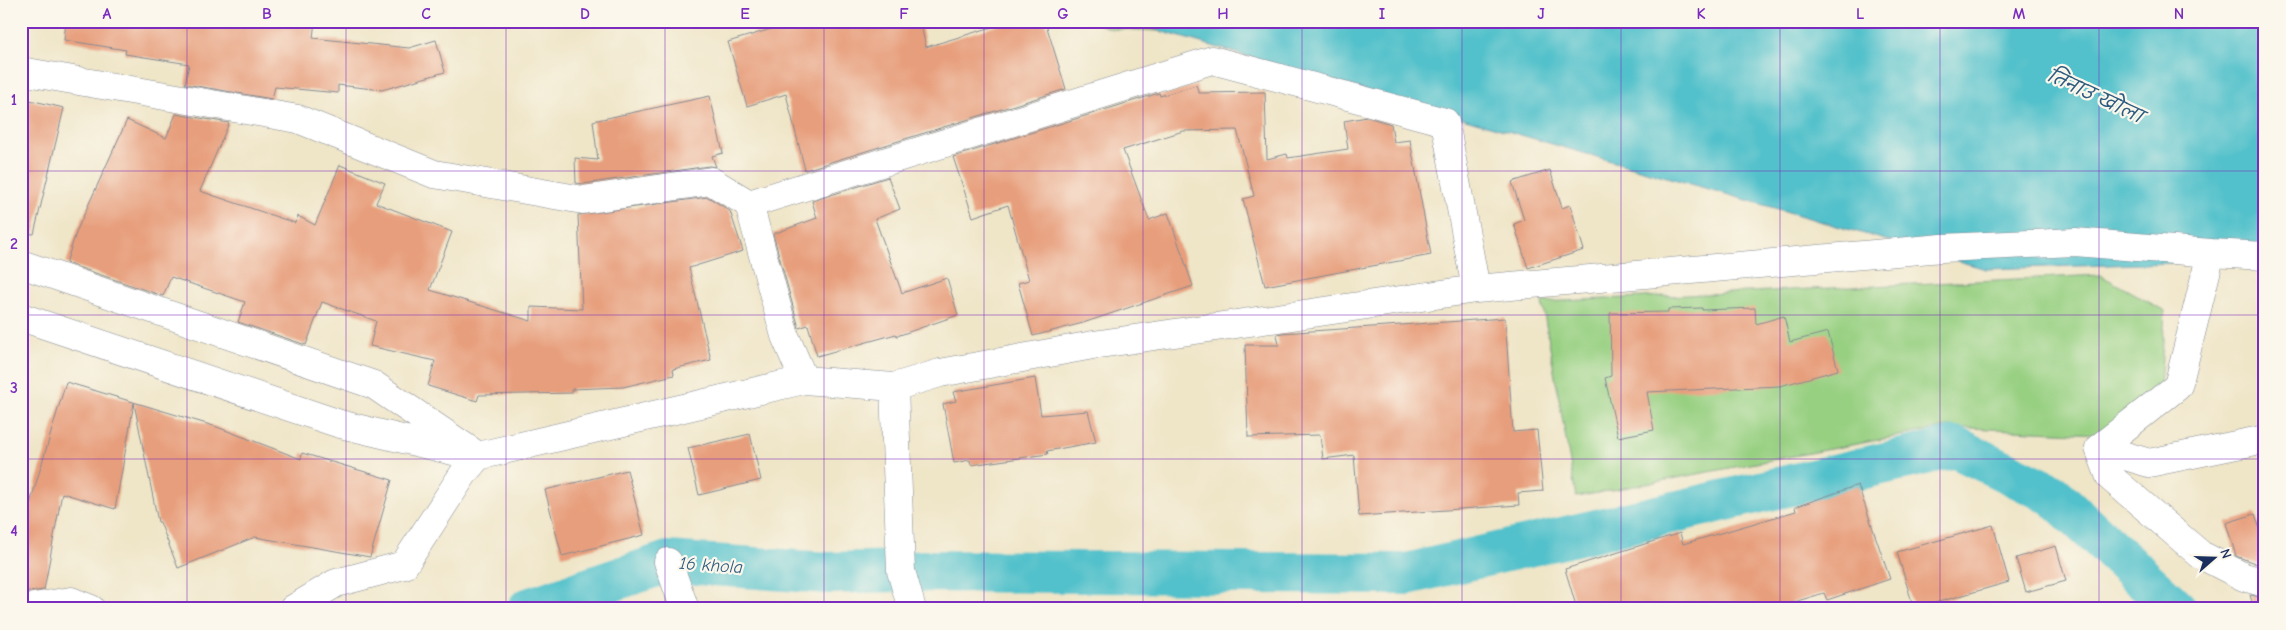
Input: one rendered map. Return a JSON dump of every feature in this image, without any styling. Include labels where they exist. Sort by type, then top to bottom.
[{"type":"street","points":[[750,204],[1212,60],[1445,122],[1476,289]]},
{"type":"street","points":[[21,71],[298,119],[434,174],[584,200],[711,181],[750,204],[785,336],[804,380]]},
{"type":"street","points":[[21,316],[340,424],[478,456],[804,380],[894,387],[940,373],[1093,345],[1476,289],[1942,248],[2074,242],[2265,256]]},
{"type":"street","points":[[2099,448],[2178,386],[2211,253]]},
{"type":"street","points":[[21,264],[374,386],[478,456]]},
{"type":"street","points":[[894,387],[901,572],[912,609]]},
{"type":"street","points":[[2099,448],[2149,463],[2265,439]]},
{"type":"street","points":[[2099,448],[2110,477],[2202,555],[2244,577],[2265,582]]},
{"type":"street","points":[[293,609],[336,583],[404,565],[464,473],[478,456]]},
{"type":"street","points":[[668,562],[685,609]]},
{"type":"street","points":[[21,609],[71,600],[91,609]]},
{"type":"green space","points":[[1089,21],[1134,21],[1160,31],[1112,29]]},
{"type":"green space","points":[[2100,275],[2165,311],[2160,387],[2099,434],[1947,427],[1576,497],[1542,302]]},
{"type":"water","name":"तिनाउ खोला","points":[[1134,21],[2265,21],[2265,260],[1986,269],[1160,31]]},
{"type":"building","points":[[66,21],[315,21],[313,38],[409,48],[436,40],[445,72],[382,90],[338,85],[338,93],[275,87],[272,99],[185,84],[189,64],[125,54],[126,50],[64,40]]},
{"type":"building","points":[[798,21],[920,21],[926,47],[1012,21],[1045,21],[1066,89],[805,170],[786,94],[747,106],[728,42]]},
{"type":"building","points":[[1196,85],[1199,93],[1265,92],[1267,159],[1287,154],[1288,158],[1348,149],[1344,121],[1367,117],[1391,124],[1394,142],[1410,140],[1431,255],[1265,286],[1243,199],[1254,196],[1237,130],[1183,131],[1123,150],[1149,220],[1168,213],[1193,286],[1083,323],[1033,336],[1018,283],[1029,280],[1008,205],[973,217],[953,157],[1159,93],[1160,96]]},
{"type":"building","points":[[710,96],[723,153],[712,156],[716,167],[709,166],[583,184],[576,183],[575,158],[598,160],[593,121]]},
{"type":"building","points":[[21,98],[64,108],[34,234],[21,233]]},
{"type":"building","points":[[176,114],[229,123],[200,191],[295,223],[298,216],[315,225],[340,165],[385,183],[376,203],[452,232],[430,290],[531,321],[531,307],[582,309],[578,215],[708,197],[730,211],[743,251],[689,268],[711,360],[673,369],[674,375],[623,387],[572,389],[572,393],[479,395],[477,401],[428,386],[435,361],[370,346],[376,321],[322,302],[306,345],[238,322],[245,302],[171,277],[163,296],[66,263],[77,230],[127,120],[166,138]]},
{"type":"building","points":[[1550,170],[1562,208],[1570,205],[1584,250],[1528,268],[1514,224],[1524,220],[1512,182]]},
{"type":"building","points":[[888,177],[900,209],[875,219],[902,293],[947,278],[958,315],[897,336],[896,334],[817,356],[808,325],[799,328],[773,234],[817,218],[812,201]]},
{"type":"building","points":[[1702,308],[1702,310],[1755,308],[1756,324],[1784,316],[1790,342],[1828,332],[1838,370],[1780,386],[1647,392],[1654,430],[1618,437],[1605,378],[1611,376],[1610,313],[1668,312],[1668,309]]},
{"type":"building","points":[[1505,318],[1513,432],[1537,430],[1543,491],[1518,493],[1519,505],[1359,516],[1354,455],[1323,459],[1320,435],[1248,437],[1245,345],[1279,345],[1277,334],[1282,333]]},
{"type":"building","points":[[1035,378],[1041,415],[1088,411],[1096,442],[1047,451],[1048,454],[971,465],[970,460],[954,463],[943,404],[956,401],[953,392]]},
{"type":"building","points":[[66,382],[217,427],[301,459],[302,453],[392,480],[370,557],[255,537],[178,568],[160,522],[158,522],[134,403],[115,509],[62,493],[44,590],[21,593],[21,534]]},
{"type":"building","points":[[750,434],[761,480],[699,495],[688,448]]},
{"type":"building","points":[[627,470],[644,535],[562,556],[545,490]]},
{"type":"building","points":[[1858,485],[1890,579],[1827,600],[1824,593],[1771,609],[1577,609],[1565,569],[1680,533],[1683,544],[1796,511],[1795,507]]},
{"type":"building","points":[[2255,514],[2265,544],[2265,567],[2236,556],[2226,523]]},
{"type":"building","points":[[1993,525],[2009,582],[1914,609],[1897,552]]},
{"type":"building","points":[[2056,546],[2066,581],[2026,592],[2016,558]]},
{"type":"building","points":[[2250,595],[2265,598],[2265,609],[2254,609]]},
{"type":"waterway","name":"16 khola","points":[[528,609],[668,562],[828,573],[901,571],[1407,574],[1955,447],[2052,494],[2176,609]]}]
